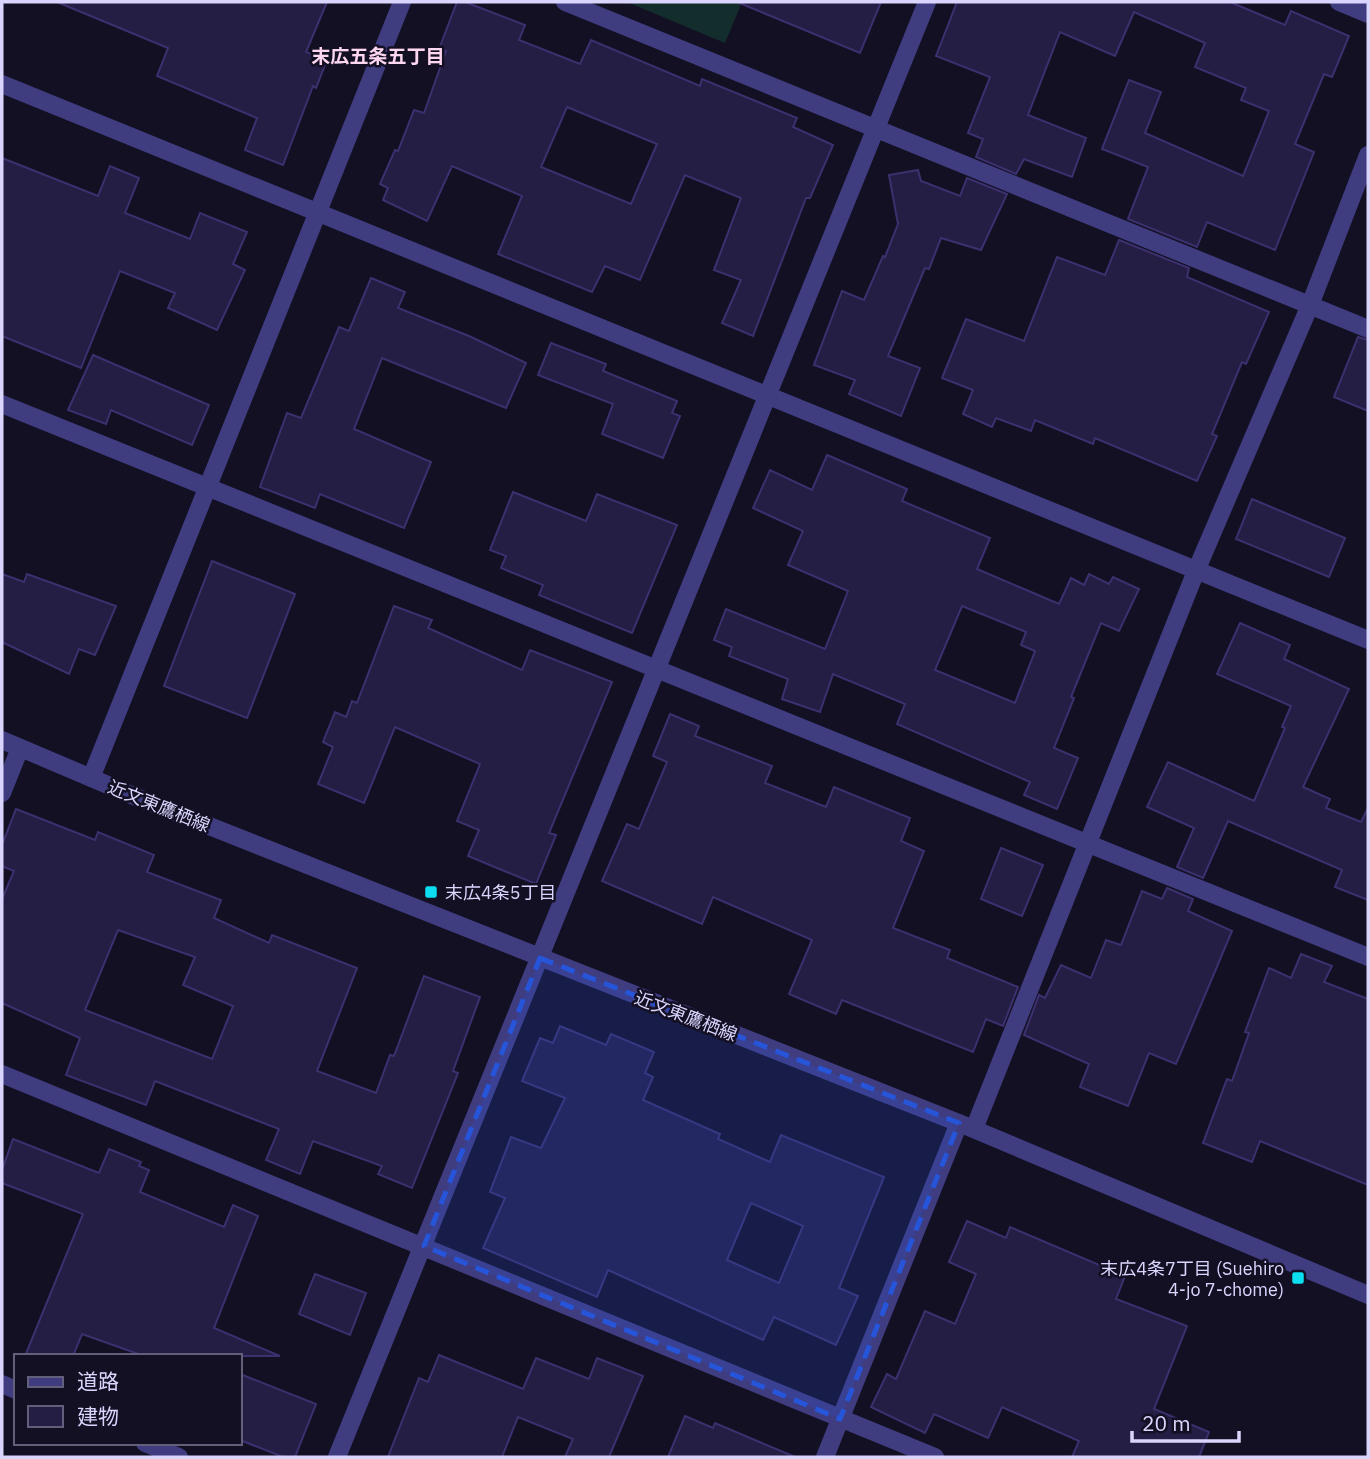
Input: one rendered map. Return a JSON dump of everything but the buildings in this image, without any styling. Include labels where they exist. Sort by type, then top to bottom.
[{"type":"street","points":[[91,778],[402,2]]},
{"type":"street","points":[[565,2],[1368,329]]},
{"type":"street","points":[[338,1457],[927,2]]},
{"type":"street","points":[[1339,2],[1368,14]]},
{"type":"street","points":[[2,84],[1368,640]]},
{"type":"street","points":[[825,1457],[1089,844],[1196,571],[1310,305],[1368,155]]},
{"type":"street","points":[[2,404],[1368,957]]},
{"type":"street","name":"近文東鷹栖線","points":[[2,740],[540,958],[967,1126],[1368,1294]]},
{"type":"street","points":[[2,793],[20,748]]},
{"type":"street","points":[[2,1074],[934,1457]]},
{"type":"street","points":[[150,1445],[178,1457]]},
{"type":"highlighted area","points":[[540,958],[959,1123],[840,1419],[424,1246]]},
{"type":"green space","points":[[627,2],[742,2],[725,43]]},
{"type":"place","name":"末広4条5丁目","points":[[431,892]]},
{"type":"place","name":"末広4条7丁目 (Suehiro 4-jo 7-chome)","points":[[1298,1278]]},
{"type":"district","name":"末広五条五丁目","points":[[378,56]]}]
